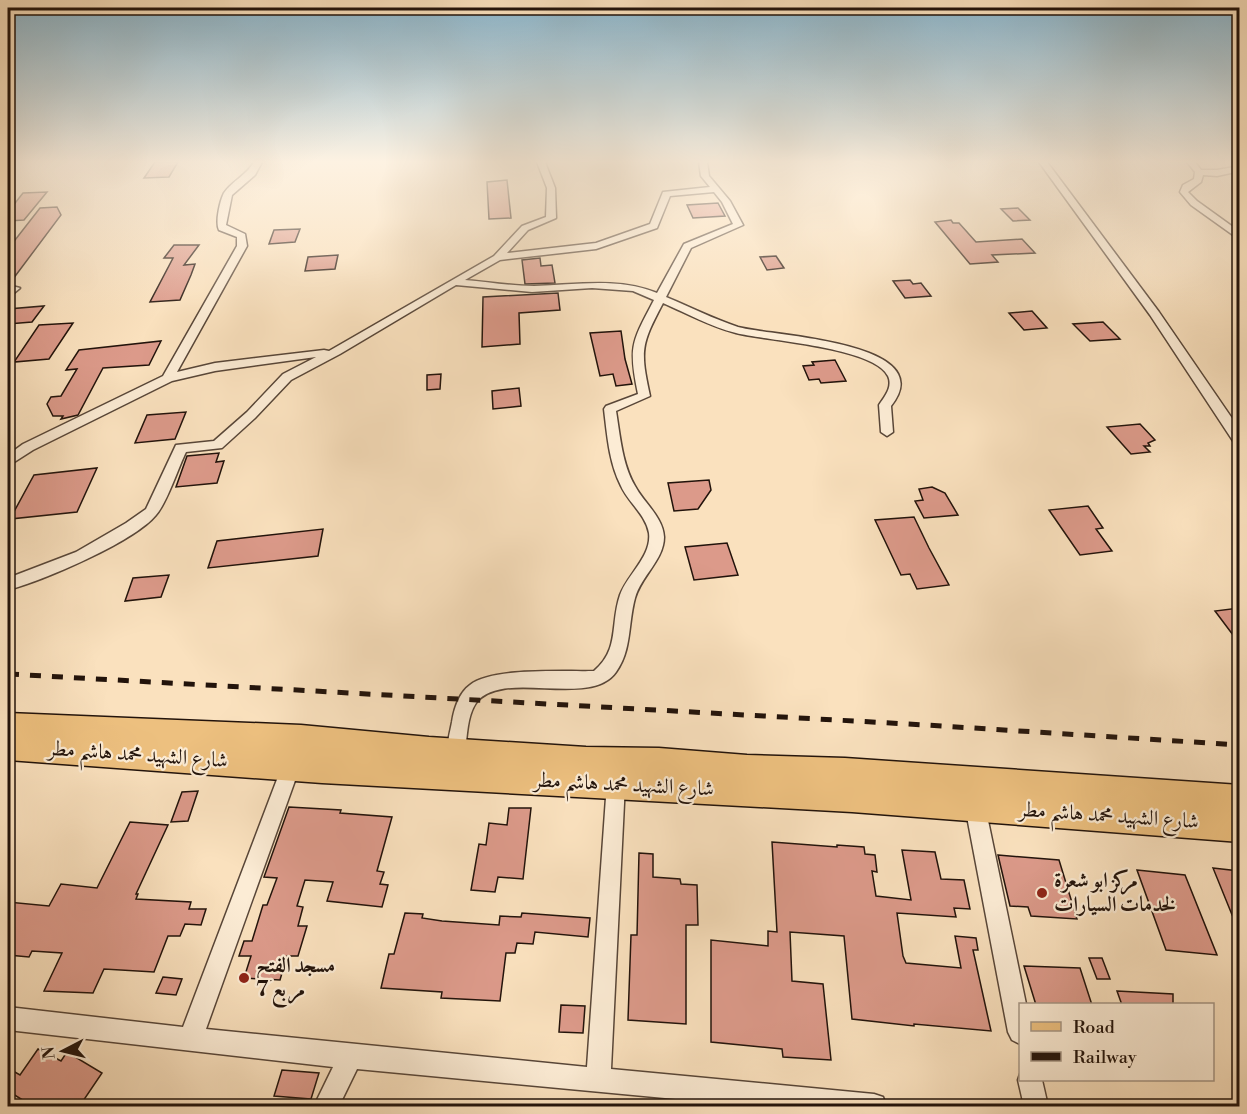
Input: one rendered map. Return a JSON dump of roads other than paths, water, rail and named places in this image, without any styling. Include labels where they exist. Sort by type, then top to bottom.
[{"type":"main road","name":"شارع الشهيد محمد هاشم مطر","points":[[8,727],[616,783],[1239,826]]},
{"type":"main road","name":"شارع الشهيد محمد هاشم مطر","points":[[8,746],[296,752],[456,752],[586,761],[659,762],[747,770],[845,773],[1239,800]]},
{"type":"street","points":[[168,378],[242,246],[242,236],[222,228],[223,214]]},
{"type":"street","points":[[497,258],[525,228],[551,218],[551,214]]},
{"type":"street","points":[[8,584],[81,556],[131,528],[151,512],[181,448],[217,445],[251,415],[287,377],[336,352],[453,282],[497,258],[532,251],[610,242],[654,226],[659,214]]},
{"type":"street","points":[[456,752],[466,700],[477,689],[498,682],[597,679],[610,670],[620,654],[626,595],[650,559],[656,538],[655,529],[628,487],[622,471],[610,409],[644,396],[637,361],[640,337],[687,246],[738,225],[732,214]]},
{"type":"street","points":[[1081,214],[1155,314],[1239,441]]},
{"type":"street","points":[[1209,214],[1239,237]]},
{"type":"street","points":[[453,282],[532,289],[619,285],[645,291],[659,299],[737,330],[808,341],[873,357],[886,364],[895,378],[894,394],[885,405],[887,432]]},
{"type":"street","points":[[8,288],[15,288],[8,295]]},
{"type":"street","points":[[8,461],[62,430],[168,378],[235,364],[336,352]]},
{"type":"street","points":[[190,1040],[296,752]]},
{"type":"street","points":[[598,1081],[616,783]]},
{"type":"street","points":[[975,806],[1019,1027]]},
{"type":"street","points":[[8,1019],[351,1058],[598,1081],[768,1101],[874,1107]]},
{"type":"street","points":[[326,1107],[351,1058]]},
{"type":"street","points":[[1030,1081],[1036,1107]]},
{"type":"railway","points":[[8,674],[926,725],[1240,745]]},
{"type":"place","name":"مركز ابو شعرة لخدمات السيارات","points":[[1042,893]]},
{"type":"place","name":"مسجد الفتح مربع 7","points":[[244,978]]}]
